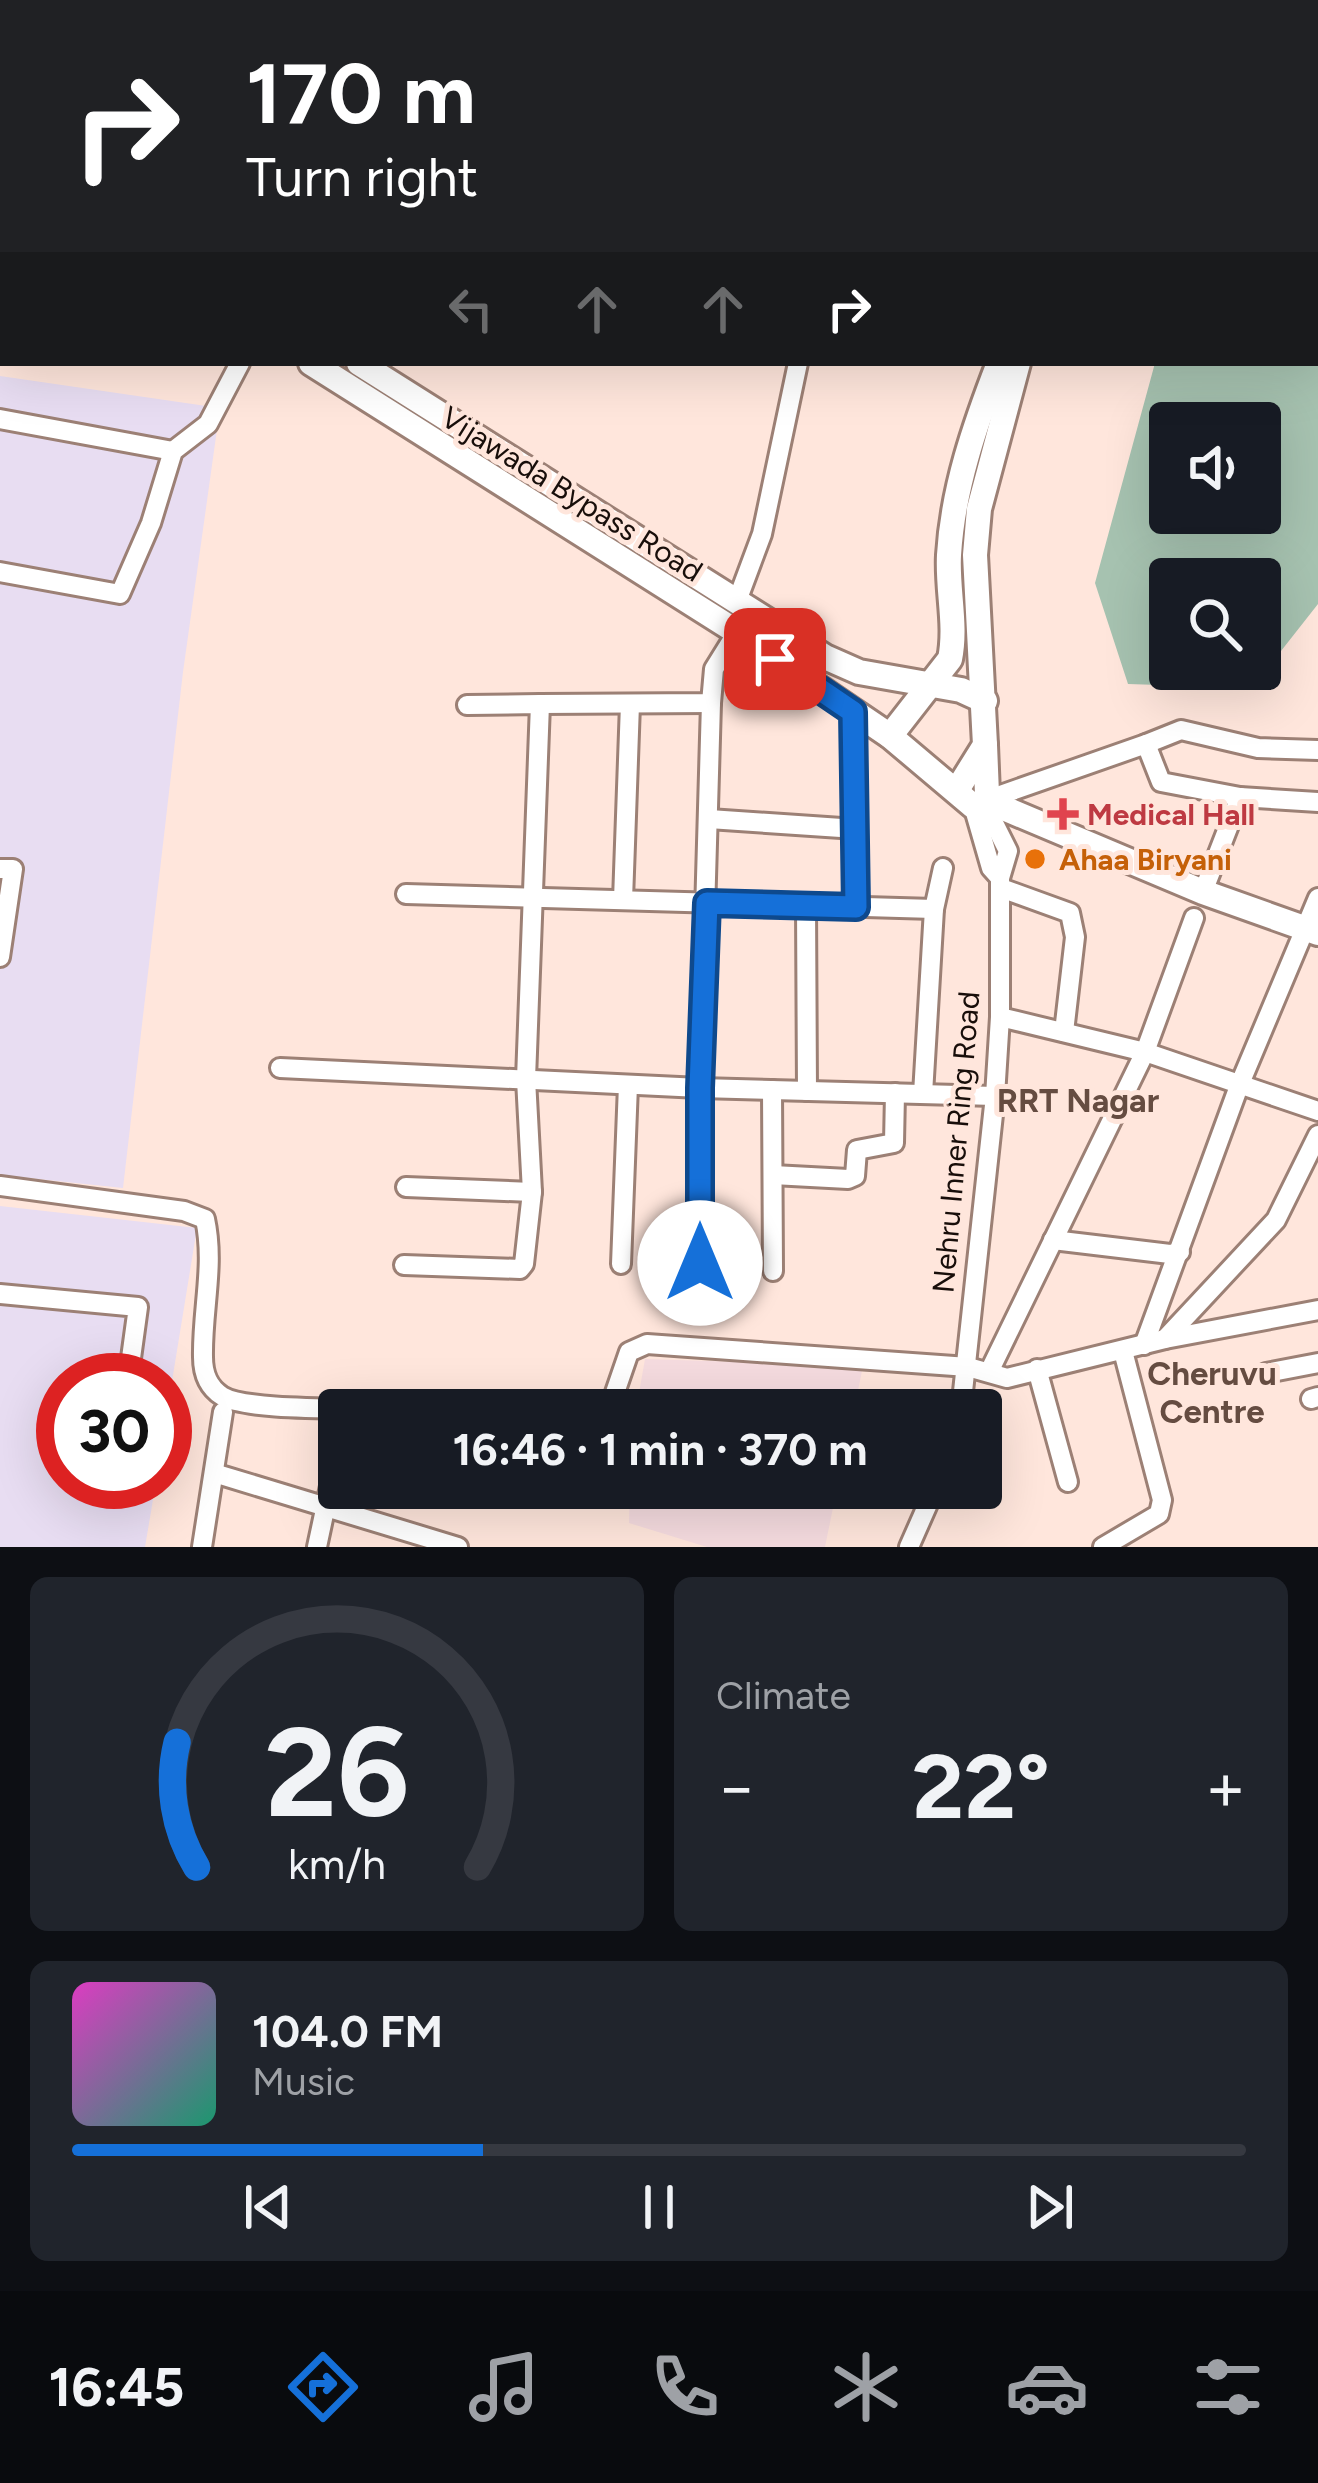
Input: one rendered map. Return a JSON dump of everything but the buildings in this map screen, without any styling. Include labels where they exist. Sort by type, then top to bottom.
[{"type":"main road","name":"Vijawada Bypass Road","points":[[316,366],[736,632],[981,802],[1311,931]]},
{"type":"main road","name":"Vijawada Bypass Road","points":[[364,366],[825,657],[859,672],[961,690],[985,701]]},
{"type":"main road","points":[[890,736],[950,659],[949,557],[954,511],[974,429],[998,366]]},
{"type":"main road","points":[[981,802],[985,701],[975,600],[979,508],[995,434],[1017,366]]},
{"type":"street","points":[[0,572],[120,594],[152,524],[173,451],[208,424],[238,366]]},
{"type":"street","points":[[737,601],[761,534],[797,366]]},
{"type":"street","points":[[0,419],[173,451]]},
{"type":"street","points":[[447,451],[457,424]]},
{"type":"street","points":[[700,1263],[711,703],[714,669],[736,632]]},
{"type":"street","points":[[467,705],[711,703]]},
{"type":"street","points":[[404,1265],[520,1269],[524,1264],[532,1192],[526,1079],[540,704]]},
{"type":"street","points":[[623,900],[630,704]]},
{"type":"street","points":[[853,712],[856,907]]},
{"type":"street","points":[[981,802],[1180,730],[1258,748],[1318,750]]},
{"type":"street","points":[[1146,744],[1161,782],[1240,797],[1318,802]]},
{"type":"street","points":[[1203,892],[1240,797]]},
{"type":"street","name":"Nehru Inner Ring Road","points":[[964,1389],[994,1096],[1000,1017],[1000,883],[1007,843],[981,802]]},
{"type":"street","points":[[709,819],[856,829]]},
{"type":"street","points":[[0,868],[13,869],[0,957]]},
{"type":"street","points":[[923,1094],[934,909],[943,868]]},
{"type":"street","points":[[1000,883],[1060,907],[1075,923],[1064,1033]]},
{"type":"street","points":[[406,894],[934,909]]},
{"type":"street","points":[[1144,1345],[1239,1086],[1311,931],[1318,898]]},
{"type":"street","points":[[806,905],[807,1091]]},
{"type":"street","points":[[990,1370],[1145,1052],[1194,918]]},
{"type":"street","points":[[1000,1017],[1145,1052],[1318,1111]]},
{"type":"street","points":[[280,1068],[994,1096]]},
{"type":"street","points":[[621,1264],[628,1085]]},
{"type":"street","points":[[772,1090],[773,1270]]},
{"type":"street","points":[[772,1175],[856,1176],[857,1150],[894,1143],[895,1094]]},
{"type":"street","points":[[1165,1339],[1276,1220],[1318,1135]]},
{"type":"street","points":[[0,1186],[184,1211],[205,1219],[211,1244],[203,1361],[208,1385],[225,1399],[318,1407]]},
{"type":"street","points":[[406,1187],[532,1192]]},
{"type":"street","points":[[1053,1240],[1180,1252]]},
{"type":"street","points":[[0,1294],[138,1307],[132,1353]]},
{"type":"street","points":[[616,1389],[629,1352],[647,1344],[968,1367],[1006,1378],[1165,1339],[1318,1310]]},
{"type":"street","points":[[1103,1547],[1159,1514],[1162,1500],[1123,1352]]},
{"type":"street","points":[[1266,1373],[1318,1364]]},
{"type":"street","points":[[1037,1369],[1068,1482]]},
{"type":"street","points":[[202,1547],[223,1412]]},
{"type":"street","points":[[214,1473],[318,1506]]},
{"type":"street","points":[[317,1547],[326,1509]]},
{"type":"street","points":[[329,1509],[426,1543],[458,1547]]},
{"type":"street","points":[[909,1547],[926,1509]]},
{"type":"shaded area","points":[[0,376],[220,408],[183,672],[123,1188],[0,1175]]},
{"type":"shaded area","points":[[0,1206],[197,1228],[177,1353],[36,1353],[36,1509],[151,1509],[145,1547],[0,1547]]},
{"type":"shaded area","points":[[645,1359],[863,1366],[858,1389],[640,1389]]},
{"type":"shaded area","points":[[629,1509],[833,1509],[825,1547],[707,1547],[629,1523]]},
{"type":"green space","points":[[1154,366],[1318,366],[1318,604],[1281,651],[1281,558],[1149,558],[1149,685],[1128,684],[1095,583]]},
{"type":"place","name":"Medical Hall","points":[[1063,814]]},
{"type":"place","name":"Ahaa Biryani","points":[[1035,859]]},
{"type":"district","name":"RRT Nagar","points":[[1078,1100]]},
{"type":"district","name":"Cheruvu Centre","points":[[1212,1392]]},
{"type":"route","points":[[700,1263],[707,903],[856,907],[853,712],[775,659]]}]
